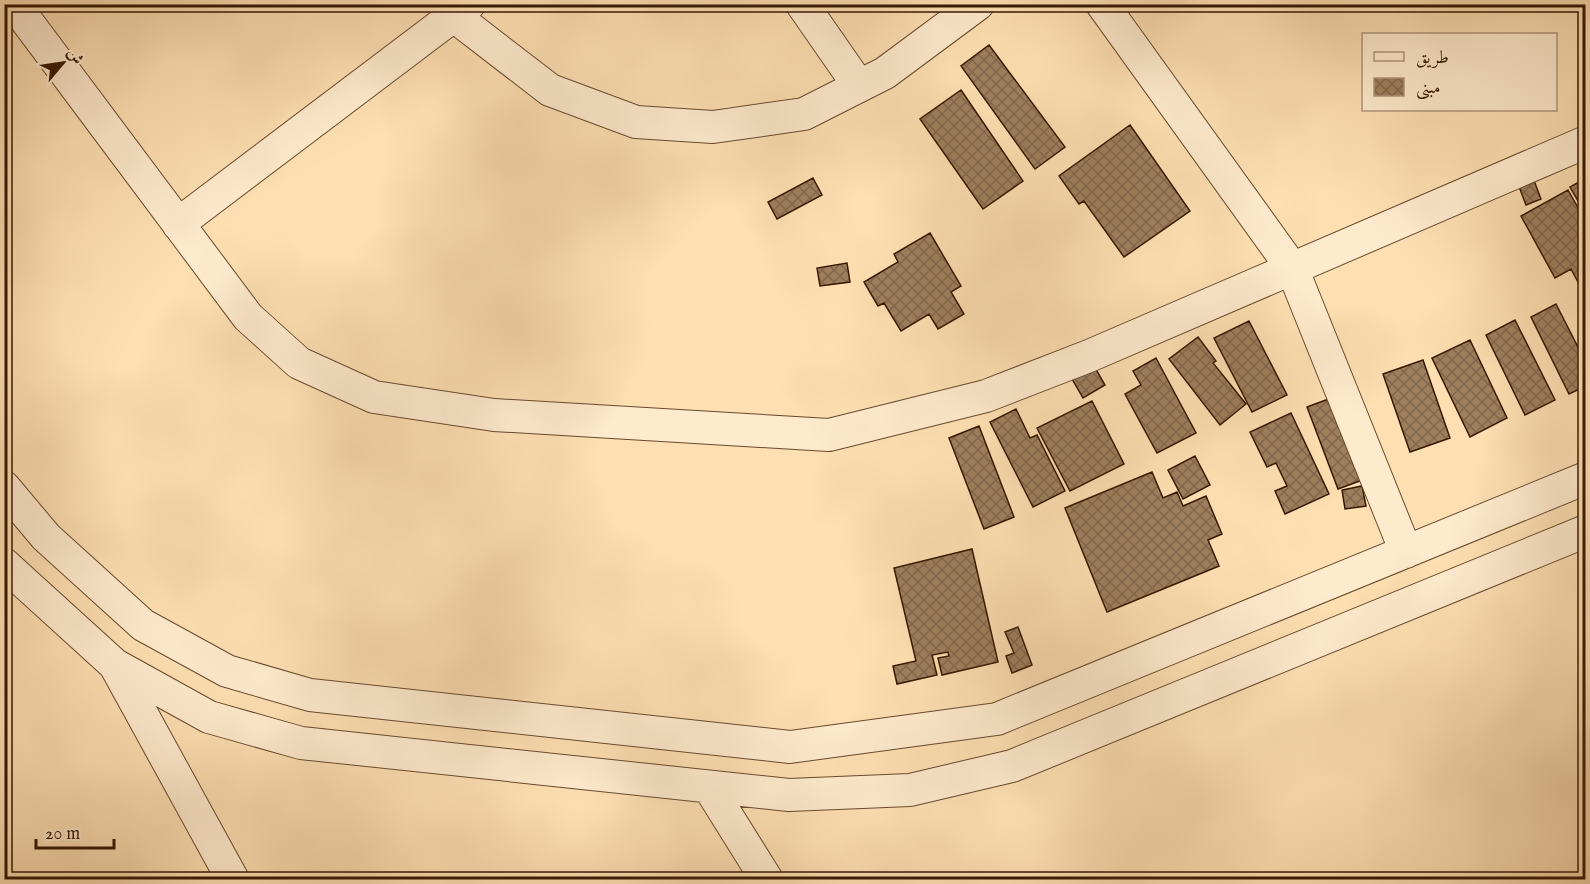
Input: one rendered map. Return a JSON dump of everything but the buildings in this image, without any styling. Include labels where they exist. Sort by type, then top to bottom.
[{"type":"street","points":[[14,4],[248,317],[299,363],[374,397],[494,415],[830,435],[986,396],[1089,356],[1586,142]]},
{"type":"street","points":[[802,4],[859,86]]},
{"type":"street","points":[[178,224],[461,10],[550,90],[636,122],[713,127],[804,114],[885,73],[978,4]]},
{"type":"street","points":[[1102,4],[1292,268],[1406,552]]},
{"type":"street","points":[[4,488],[46,537],[143,626],[227,671],[310,695],[790,747],[997,719],[1586,478]]},
{"type":"street","points":[[32,521],[7,567],[115,665],[209,717],[301,743],[789,795],[910,790],[1012,766],[1586,531]]},
{"type":"street","points":[[115,665],[233,879]]},
{"type":"street","points":[[709,787],[767,879]]}]
